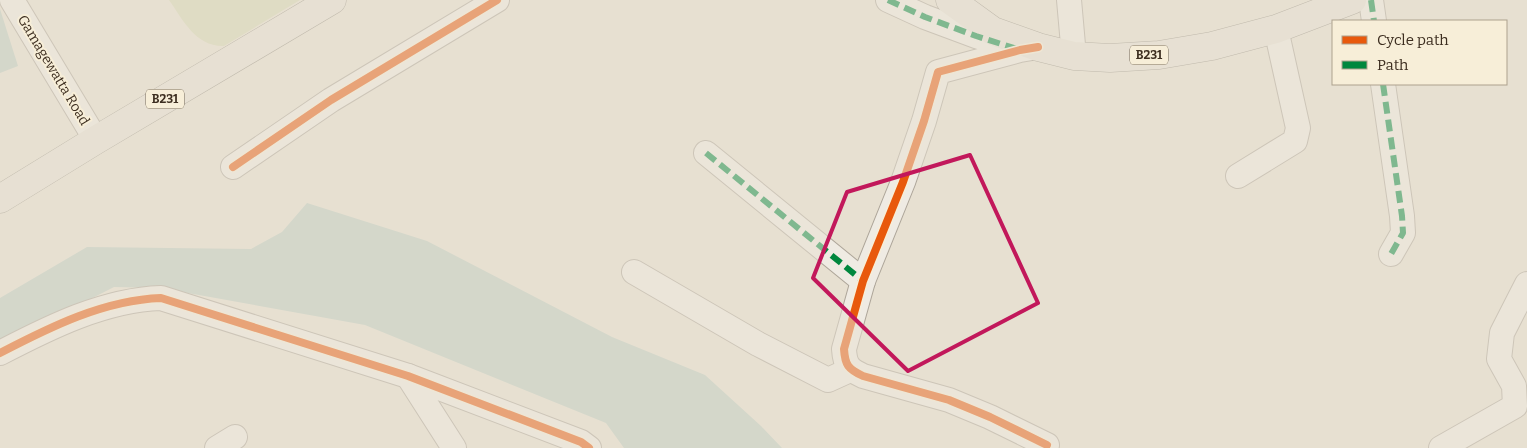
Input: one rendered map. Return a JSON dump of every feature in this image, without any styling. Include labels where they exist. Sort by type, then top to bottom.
[{"type":"main road","name":"B231","points":[[0,199],[332,0]]},
{"type":"main road","name":"B231","points":[[950,0],[993,31],[1029,48],[1074,56],[1110,58],[1159,55],[1212,46],[1276,29],[1352,0]]},
{"type":"street","name":"Gamagewatta Road","points":[[12,0],[96,140]]},
{"type":"street","points":[[233,167],[331,100],[498,0]]},
{"type":"street","points":[[888,0],[902,8],[967,33],[1029,48]]},
{"type":"street","points":[[1069,0],[1074,56]]},
{"type":"street","points":[[1371,0],[1374,20]]},
{"type":"street","points":[[1238,176],[1295,141],[1297,135],[1298,128],[1276,29]]},
{"type":"street","points":[[1029,48],[938,72],[924,121],[903,182],[862,281],[844,349],[844,359],[850,370],[863,376],[949,400],[1047,444]]},
{"type":"street","points":[[1383,85],[1403,233],[1391,254]]},
{"type":"street","points":[[706,153],[862,281]]},
{"type":"street","points":[[634,272],[758,344],[828,380],[850,370]]},
{"type":"street","points":[[1441,448],[1515,406],[1514,386],[1499,359],[1502,333],[1527,284]]},
{"type":"street","points":[[0,353],[47,328],[89,313],[139,299],[161,298],[408,376],[581,442],[589,448]]},
{"type":"street","points":[[408,376],[454,448]]},
{"type":"highlighted area","points":[[970,155],[1038,303],[908,371],[813,278],[847,192]]},
{"type":"green space","points":[[169,0],[300,0],[224,46],[214,45],[198,37],[185,24]]},
{"type":"shaded area","points":[[0,9],[18,66],[0,73]]},
{"type":"shaded area","points":[[307,203],[427,241],[612,337],[705,375],[761,426],[782,448],[624,448],[606,423],[365,325],[160,288],[114,287],[0,345],[0,298],[87,247],[251,249],[282,232]]},
{"type":"marked path","points":[[888,0],[925,17],[1017,49]]},
{"type":"marked path","points":[[1371,0],[1374,20]]},
{"type":"marked path","points":[[1383,85],[1403,233],[1391,254]]},
{"type":"marked path","points":[[706,153],[863,281]]},
{"type":"cycle path","points":[[233,167],[331,100],[497,0]]},
{"type":"cycle path","points":[[1038,47],[938,72],[924,121],[903,182],[863,281],[844,349],[848,366],[863,376],[949,400],[990,417],[1047,445]]},
{"type":"cycle path","points":[[0,353],[78,316],[98,309],[140,300],[161,298],[408,376],[581,442],[589,448]]}]
